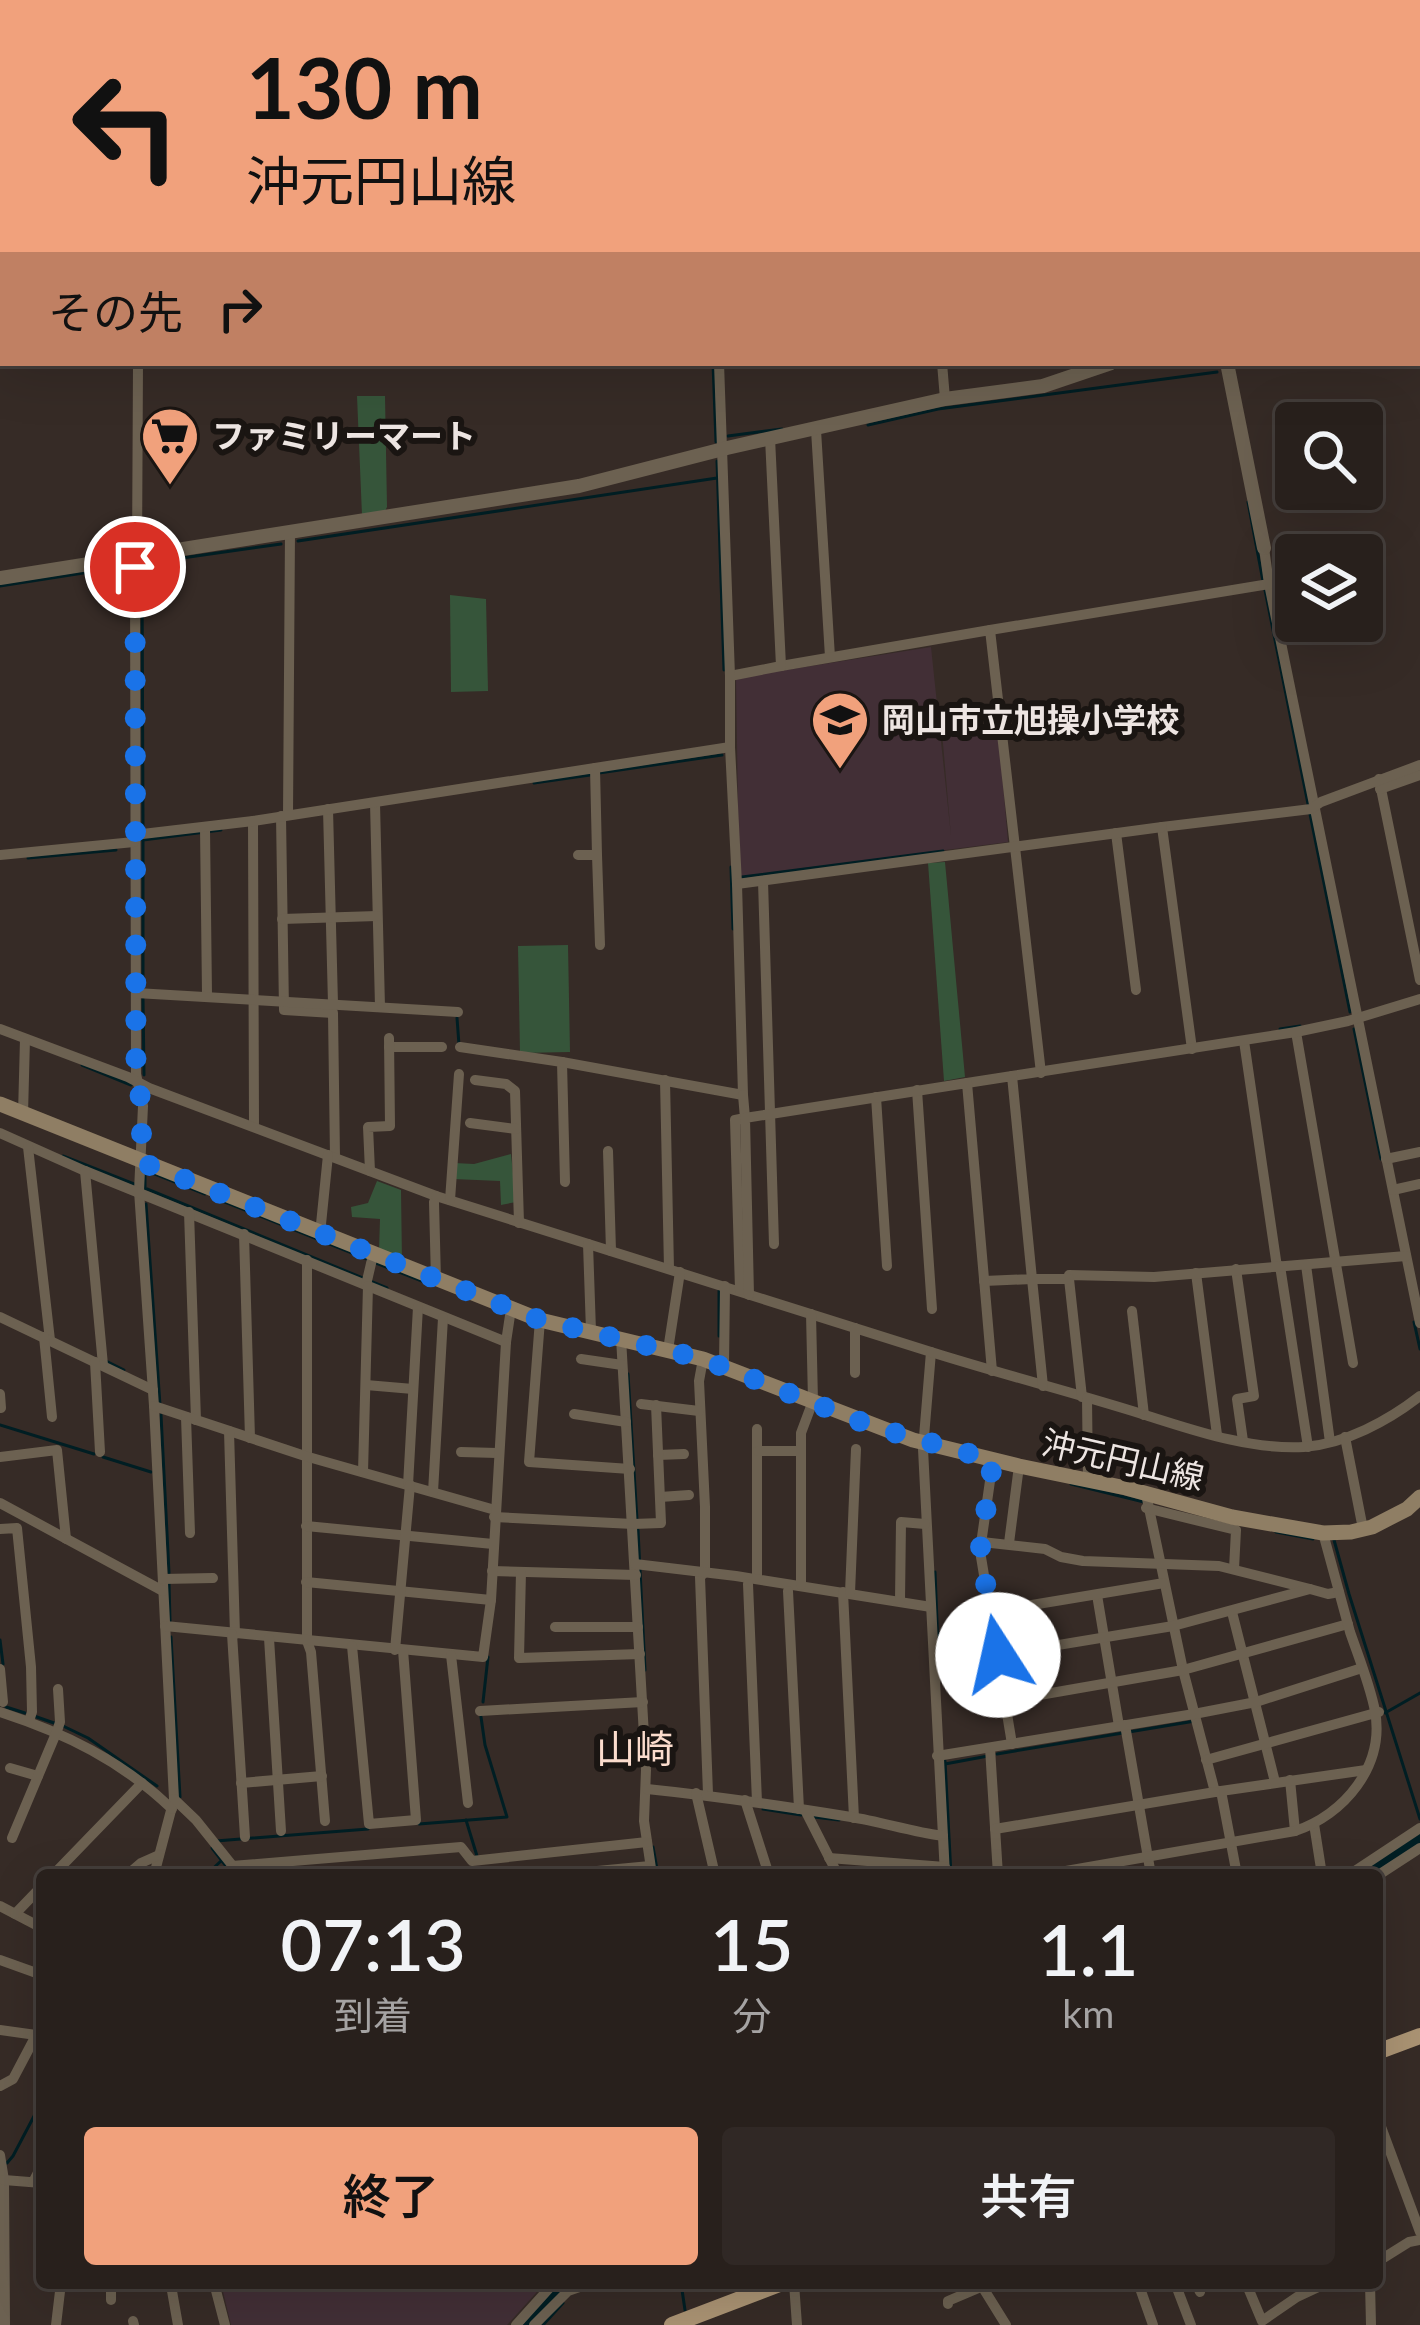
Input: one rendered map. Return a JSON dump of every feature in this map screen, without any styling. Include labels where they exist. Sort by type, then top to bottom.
[{"type":"main road","name":"沖元円山線","points":[[0,1104],[28,1132],[141,1162],[539,1324],[591,1331],[621,1343],[724,1366],[811,1405],[924,1446],[1088,1482],[1146,1502],[1323,1534],[1388,1520],[1420,1497]]},
{"type":"main road","points":[[1383,2050],[1420,2036]]},
{"type":"main road","points":[[679,2324],[767,2289]]},
{"type":"street","points":[[138,366],[135,572],[141,993],[136,1074],[142,1106],[140,1191],[158,1407],[173,1804],[156,1869]]},
{"type":"street","points":[[719,366],[745,1118]]},
{"type":"street","points":[[942,366],[945,399]]},
{"type":"street","points":[[0,578],[579,485],[945,399],[1043,386],[1102,366]]},
{"type":"street","points":[[1228,366],[1260,517],[1266,585],[1310,808],[1420,1323]]},
{"type":"street","points":[[816,430],[830,657]]},
{"type":"street","points":[[770,438],[781,666]]},
{"type":"street","points":[[290,532],[283,1003],[284,1010],[332,1013],[330,1158],[320,1234]]},
{"type":"street","points":[[730,676],[1266,585]]},
{"type":"street","points":[[991,633],[1041,1072]]},
{"type":"street","points":[[0,855],[375,806],[730,747]]},
{"type":"street","points":[[1380,784],[1420,765]]},
{"type":"street","points":[[595,772],[600,945]]},
{"type":"street","points":[[737,884],[1310,808],[1420,775]]},
{"type":"street","points":[[1380,784],[1420,980]]},
{"type":"street","points":[[375,806],[380,1007]]},
{"type":"street","points":[[328,812],[333,1004]]},
{"type":"street","points":[[253,824],[254,1126]]},
{"type":"street","points":[[1162,827],[1192,1049]]},
{"type":"street","points":[[205,831],[207,995]]},
{"type":"street","points":[[1116,833],[1136,990]]},
{"type":"street","points":[[578,855],[597,855]]},
{"type":"street","points":[[764,881],[774,1244]]},
{"type":"street","points":[[282,919],[377,916]]},
{"type":"street","points":[[141,993],[458,1012]]},
{"type":"street","points":[[745,1292],[735,1120],[771,1110],[1296,1032],[1420,999]]},
{"type":"street","points":[[0,1029],[435,1199],[745,1292],[930,1354],[1217,1435],[1308,1447],[1346,1439],[1400,1412],[1420,1396]]},
{"type":"street","points":[[1296,1032],[1353,1364]]},
{"type":"street","points":[[24,1041],[52,1417]]},
{"type":"street","points":[[1244,1041],[1308,1447]]},
{"type":"street","points":[[370,1171],[368,1127],[390,1126],[389,1042],[442,1047]]},
{"type":"street","points":[[460,1047],[742,1095]]},
{"type":"street","points":[[562,1066],[565,1182]]},
{"type":"street","points":[[450,1200],[459,1074]]},
{"type":"street","points":[[1012,1076],[1042,1386]]},
{"type":"street","points":[[475,1080],[506,1084],[515,1091],[519,1223]]},
{"type":"street","points":[[967,1083],[992,1371]]},
{"type":"street","points":[[665,1084],[676,1273],[668,1350]]},
{"type":"street","points":[[917,1090],[932,1309]]},
{"type":"street","points":[[876,1096],[887,1266]]},
{"type":"street","points":[[470,1123],[516,1129]]},
{"type":"street","points":[[0,1133],[28,1132],[85,1171],[506,1340]]},
{"type":"street","points":[[608,1151],[611,1251]]},
{"type":"street","points":[[1386,1159],[1420,1152]]},
{"type":"street","points":[[85,1171],[101,1362],[100,1452]]},
{"type":"street","points":[[1393,1190],[1420,1184]]},
{"type":"street","points":[[435,1199],[436,1280]]},
{"type":"street","points":[[189,1212],[190,1533]]},
{"type":"street","points":[[244,1234],[250,1438]]},
{"type":"street","points":[[588,1247],[591,1331]]},
{"type":"street","points":[[1088,1482],[1085,1398],[1069,1275],[1154,1276],[1407,1257]]},
{"type":"street","points":[[363,1472],[367,1282],[372,1259]]},
{"type":"street","points":[[307,1260],[307,1641],[325,1821]]},
{"type":"street","points":[[1306,1264],[1330,1442]]},
{"type":"street","points":[[1236,1269],[1254,1396],[1237,1399],[1243,1441]]},
{"type":"street","points":[[1196,1273],[1217,1435]]},
{"type":"street","points":[[985,1281],[1069,1279]]},
{"type":"street","points":[[724,1289],[724,1366]]},
{"type":"street","points":[[352,1646],[369,1824],[416,1820],[399,1650],[418,1307]]},
{"type":"street","points":[[1132,1311],[1144,1414]]},
{"type":"street","points":[[169,1627],[483,1658],[510,1313]]},
{"type":"street","points":[[810,1316],[811,1405],[801,1432],[795,1588],[802,1809],[835,1869]]},
{"type":"street","points":[[0,1317],[153,1390]]},
{"type":"street","points":[[433,1492],[443,1318]]},
{"type":"street","points":[[539,1324],[529,1462],[630,1469]]},
{"type":"street","points":[[854,1330],[855,1373]]},
{"type":"street","points":[[621,1343],[636,1524],[650,1789],[644,1821],[651,1869]]},
{"type":"street","points":[[930,1354],[924,1446],[926,1524],[945,1869]]},
{"type":"street","points":[[581,1359],[622,1365]]},
{"type":"street","points":[[702,1363],[702,1794],[714,1869]]},
{"type":"street","points":[[366,1385],[413,1389]]},
{"type":"street","points":[[0,1394],[1,1408]]},
{"type":"street","points":[[641,1404],[699,1411]]},
{"type":"street","points":[[158,1407],[495,1514],[636,1524],[661,1523],[656,1406]]},
{"type":"street","points":[[574,1414],[657,1429]]},
{"type":"street","points":[[757,1429],[751,1801],[768,1869]]},
{"type":"street","points":[[229,1431],[244,1838]]},
{"type":"street","points":[[1346,1439],[1363,1529]]},
{"type":"street","points":[[854,1818],[844,1594],[856,1449]]},
{"type":"street","points":[[0,1457],[57,1450],[66,1539]]},
{"type":"street","points":[[758,1451],[801,1451]]},
{"type":"street","points":[[461,1452],[497,1453]]},
{"type":"street","points":[[658,1455],[684,1454]]},
{"type":"street","points":[[992,1464],[980,1551],[1012,1744]]},
{"type":"street","points":[[1010,1543],[1018,1470]]},
{"type":"street","points":[[660,1497],[689,1496]]},
{"type":"street","points":[[1234,1569],[1236,1530],[1146,1502],[1183,1670],[1236,1869]]},
{"type":"street","points":[[0,1504],[66,1539],[166,1582],[214,1578]]},
{"type":"street","points":[[900,1601],[901,1522],[926,1524]]},
{"type":"street","points":[[306,1526],[493,1544]]},
{"type":"street","points":[[0,1529],[16,1528],[31,1667],[30,1718]]},
{"type":"street","points":[[1077,1869],[1295,1831],[1314,1825],[1345,1802],[1366,1770],[1379,1712],[1323,1534]]},
{"type":"street","points":[[982,1542],[1046,1549],[1083,1561],[1219,1566],[1328,1594],[1340,1592]]},
{"type":"street","points":[[492,1571],[638,1567],[931,1606]]},
{"type":"street","points":[[521,1572],[519,1658],[640,1654]]},
{"type":"street","points":[[306,1582],[491,1600]]},
{"type":"street","points":[[990,1612],[1164,1583]]},
{"type":"street","points":[[998,1655],[1173,1626],[1310,1589]]},
{"type":"street","points":[[1097,1595],[1150,1869]]},
{"type":"street","points":[[1232,1612],[1275,1782]]},
{"type":"street","points":[[1005,1701],[1183,1670],[1348,1624]]},
{"type":"street","points":[[556,1627],[638,1627]]},
{"type":"street","points":[[269,1638],[281,1832]]},
{"type":"street","points":[[452,1655],[467,1803]]},
{"type":"street","points":[[938,1756],[990,1753],[1012,1744],[1195,1719],[1362,1668]]},
{"type":"street","points":[[0,1669],[2,1707],[58,1727],[173,1804],[196,1820],[235,1869]]},
{"type":"street","points":[[12,1838],[58,1727],[58,1689]]},
{"type":"street","points":[[480,1711],[643,1702]]},
{"type":"street","points":[[1209,1760],[1379,1712]]},
{"type":"street","points":[[990,1753],[997,1869]]},
{"type":"street","points":[[10,1768],[38,1776]]},
{"type":"street","points":[[994,1829],[1366,1770]]},
{"type":"street","points":[[241,1783],[322,1776]]},
{"type":"street","points":[[1290,1780],[1295,1831]]},
{"type":"street","points":[[58,1869],[142,1783]]},
{"type":"street","points":[[650,1789],[802,1809],[943,1835]]},
{"type":"street","points":[[1314,1825],[1321,1869]]},
{"type":"street","points":[[1383,1871],[1410,1846],[1420,1828]]},
{"type":"street","points":[[245,1869],[460,1846],[472,1861],[647,1842]]},
{"type":"street","points":[[1361,1869],[1410,1846]]},
{"type":"street","points":[[133,1869],[159,1855]]},
{"type":"street","points":[[829,1858],[930,1869]]},
{"type":"street","points":[[862,1860],[867,1869]]},
{"type":"street","points":[[15,1914],[36,1892]]},
{"type":"street","points":[[0,1906],[36,1925]]},
{"type":"street","points":[[0,1960],[36,1973]]},
{"type":"street","points":[[0,2030],[36,2030]]},
{"type":"street","points":[[0,2086],[13,2079],[36,2036]]},
{"type":"street","points":[[1383,2133],[1420,2236],[1383,2257]]},
{"type":"street","points":[[5,2325],[2,2167],[36,2181]]},
{"type":"street","points":[[56,2325],[60,2289]]},
{"type":"street","points":[[111,2289],[111,2300]]},
{"type":"street","points":[[216,2289],[225,2325]]},
{"type":"street","points":[[516,2325],[549,2289]]},
{"type":"street","points":[[534,2325],[574,2289]]},
{"type":"street","points":[[794,2289],[797,2325]]},
{"type":"street","points":[[948,2304],[973,2289]]},
{"type":"street","points":[[984,2289],[1006,2325]]},
{"type":"street","points":[[1177,2289],[1191,2325]]},
{"type":"street","points":[[1248,2289],[1257,2324],[1314,2289]]},
{"type":"street","points":[[1370,2289],[1371,2325]]},
{"type":"street","points":[[172,2291],[178,2325]]},
{"type":"street","points":[[1141,2291],[1153,2325]]},
{"type":"shaded area","name":"岡山市立旭操小学校","points":[[931,647],[951,836],[942,732],[998,727],[1008,842],[739,874],[736,678]]},
{"type":"shaded area","points":[[222,2289],[540,2289],[507,2325],[231,2325]]},
{"type":"green space","points":[[357,396],[385,396],[387,507],[362,515]]},
{"type":"green space","points":[[450,595],[486,599],[488,691],[451,692]]},
{"type":"green space","points":[[945,862],[965,1077],[944,1081],[928,863]]},
{"type":"green space","points":[[568,945],[570,1052],[520,1053],[518,946]]},
{"type":"green space","points":[[511,1154],[516,1202],[501,1205],[500,1181],[453,1179],[454,1163],[474,1164]]},
{"type":"green space","points":[[377,1181],[401,1190],[402,1262],[379,1251],[380,1219],[352,1217],[351,1207],[368,1203]]},
{"type":"waterway","points":[[713,366],[716,442]]},
{"type":"waterway","points":[[868,425],[938,409],[1217,372]]},
{"type":"waterway","points":[[728,436],[782,429]]},
{"type":"waterway","points":[[717,461],[724,670]]},
{"type":"waterway","points":[[298,541],[717,478]]},
{"type":"waterway","points":[[1248,502],[1263,581]]},
{"type":"waterway","points":[[182,558],[281,544]]},
{"type":"waterway","points":[[0,586],[128,566]]},
{"type":"waterway","points":[[142,569],[143,827]]},
{"type":"waterway","points":[[1265,590],[1308,804]]},
{"type":"waterway","points":[[599,773],[722,755]]},
{"type":"waterway","points":[[534,783],[590,775]]},
{"type":"waterway","points":[[1310,814],[1350,1012]]},
{"type":"waterway","points":[[143,840],[221,830]]},
{"type":"waterway","points":[[143,837],[143,989]]},
{"type":"waterway","points":[[28,858],[116,850]]},
{"type":"waterway","points":[[742,877],[943,851]]},
{"type":"waterway","points":[[731,867],[733,929]]},
{"type":"waterway","points":[[143,999],[144,1075]]},
{"type":"waterway","points":[[457,1018],[459,1045]]},
{"type":"waterway","points":[[1280,1029],[1300,1026]]},
{"type":"waterway","points":[[1354,1029],[1381,1159]]},
{"type":"waterway","points":[[82,1065],[131,1085]]},
{"type":"waterway","points":[[63,1156],[134,1184]]},
{"type":"waterway","points":[[145,1190],[145,1170],[205,1194]]},
{"type":"waterway","points":[[147,1189],[387,1288]]},
{"type":"waterway","points":[[225,1202],[367,1259]]},
{"type":"waterway","points":[[146,1204],[160,1405]]},
{"type":"waterway","points":[[376,1263],[422,1281]]},
{"type":"waterway","points":[[719,1291],[719,1336]]},
{"type":"waterway","points":[[1414,1322],[1420,1349]]},
{"type":"waterway","points":[[106,1361],[124,1370]]},
{"type":"waterway","points":[[628,1374],[637,1520]]},
{"type":"waterway","points":[[161,1415],[169,1573]]},
{"type":"waterway","points":[[0,1425],[94,1454]]},
{"type":"waterway","points":[[103,1457],[151,1472]]},
{"type":"waterway","points":[[1071,1484],[1144,1502]]},
{"type":"waterway","points":[[638,1530],[645,1670]]},
{"type":"waterway","points":[[1276,1532],[1313,1539]]},
{"type":"waterway","points":[[1334,1540],[1420,1819]]},
{"type":"waterway","points":[[935,1572],[938,1646]]},
{"type":"waterway","points":[[169,1583],[170,1621]]},
{"type":"waterway","points":[[171,1637],[180,1797]]},
{"type":"waterway","points":[[0,1640],[3,1664]]},
{"type":"waterway","points":[[483,1702],[488,1657]]},
{"type":"waterway","points":[[1385,1713],[1420,1693]]},
{"type":"waterway","points":[[6,1707],[25,1713]]},
{"type":"waterway","points":[[34,1716],[54,1723]]},
{"type":"waterway","points":[[419,1824],[507,1817],[481,1717]]},
{"type":"waterway","points":[[997,1754],[1195,1721]]},
{"type":"waterway","points":[[63,1726],[157,1786]]},
{"type":"waterway","points":[[945,1764],[988,1756]]},
{"type":"waterway","points":[[945,1761],[951,1869]]},
{"type":"waterway","points":[[763,1809],[801,1815]]},
{"type":"waterway","points":[[814,1817],[839,1820]]},
{"type":"waterway","points":[[466,1820],[477,1856]]},
{"type":"waterway","points":[[216,1841],[368,1829]]},
{"type":"waterway","points":[[1376,1869],[1420,1838]]},
{"type":"waterway","points":[[653,1847],[657,1869]]},
{"type":"waterway","points":[[212,1848],[228,1869]]},
{"type":"waterway","points":[[212,1869],[221,1861]]},
{"type":"waterway","points":[[7,2163],[36,2112]]},
{"type":"waterway","points":[[526,2325],[558,2289]]},
{"type":"waterway","points":[[682,2289],[685,2310]]},
{"type":"waterway","points":[[543,2325],[563,2303]]},
{"type":"place","name":"ファミリーマート","points":[[170,487]]},
{"type":"place","name":"岡山市立旭操小学校","points":[[840,771]]},
{"type":"district","name":"山崎","points":[[635,1749]]},
{"type":"route","points":[[135,567],[136,1074],[142,1106],[141,1162],[540,1320],[703,1359],[874,1427],[993,1460],[980,1551],[998,1655]]}]
